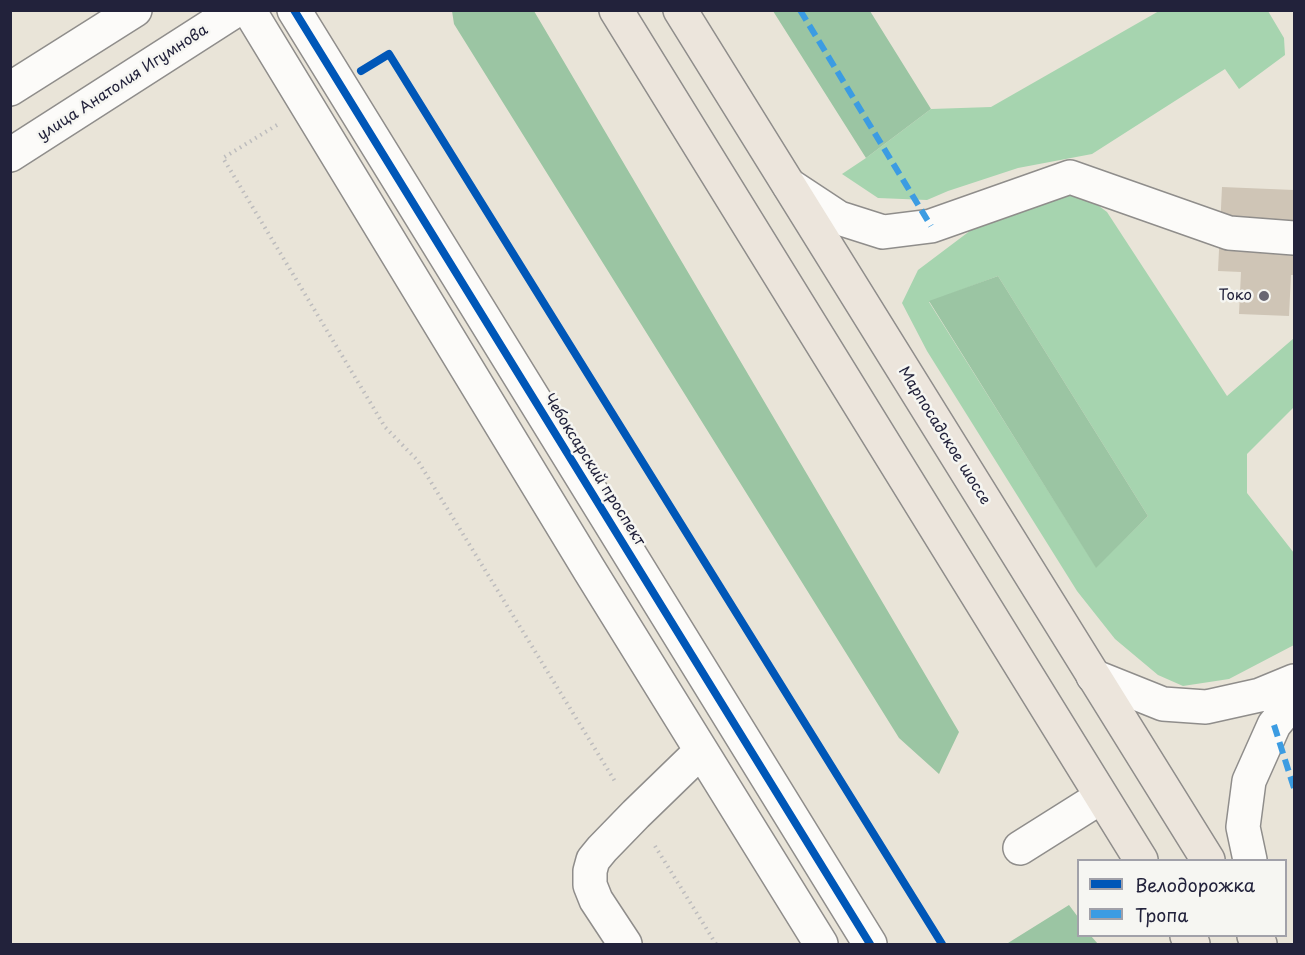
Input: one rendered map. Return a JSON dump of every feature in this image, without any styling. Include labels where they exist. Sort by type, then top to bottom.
[{"type":"main road","points":[[616,10],[1140,859]]},
{"type":"main road","name":"Марпосадское шоссе","points":[[680,10],[1207,859]]},
{"type":"street","points":[[10,88],[135,10]]},
{"type":"street","name":"улица Анатолия Игумнова","points":[[10,155],[236,10]]},
{"type":"street","points":[[249,10],[821,945]]},
{"type":"street","name":"Чебоксарский проспект","points":[[294,10],[870,945]]},
{"type":"street","points":[[608,10],[636,44]]},
{"type":"street","points":[[789,185],[839,218],[883,232],[931,226],[1070,177],[1229,233],[1294,238]]},
{"type":"street","points":[[1093,676],[1163,704],[1206,707],[1260,695],[1294,681]]},
{"type":"street","points":[[1250,859],[1243,827],[1250,781],[1274,725],[1294,700]]},
{"type":"street","points":[[625,945],[596,900],[590,885],[593,860],[636,814],[702,751]]},
{"type":"street","points":[[1020,848],[1101,797]]},
{"type":"path","points":[[371,65],[389,54],[942,945]]},
{"type":"path","points":[[277,124],[223,158],[386,427],[418,461],[621,790]]},
{"type":"path","points":[[649,836],[716,945]]},
{"type":"green space","points":[[452,11],[534,11],[959,732],[939,774],[899,738],[454,24]]},
{"type":"green space","points":[[773,11],[870,11],[931,109],[866,158]]},
{"type":"green space","points":[[1159,11],[1268,11],[1284,38],[1285,55],[1239,89],[1225,69],[1092,154],[1018,168],[927,200],[878,198],[842,174],[931,109],[991,107]]},
{"type":"green space","points":[[1060,194],[1087,197],[1107,212],[1227,396],[1294,338],[1294,407],[1247,454],[1247,493],[1294,553],[1294,645],[1229,679],[1183,686],[1158,675],[1115,639],[1077,591],[927,351],[902,303],[918,270],[991,215]],"holes":[[[998,276],[1148,516],[1096,567],[929,302]]]},
{"type":"green space","points":[[998,276],[1148,516],[1096,568],[929,301]]},
{"type":"green space","points":[[1069,905],[1077,916],[1077,937],[1092,937],[1098,944],[1010,944],[1008,943]]},
{"type":"building","points":[[1222,187],[1294,190],[1294,275],[1291,275],[1289,316],[1239,314],[1241,272],[1218,271]]},
{"type":"marked path","points":[[800,10],[931,226]]},
{"type":"marked path","points":[[1274,725],[1294,788]]},
{"type":"cycle path","points":[[294,10],[870,944]]},
{"type":"cycle path","points":[[361,71],[389,54],[942,944]]},
{"type":"place","name":"Токо","points":[[1264,296]]}]
